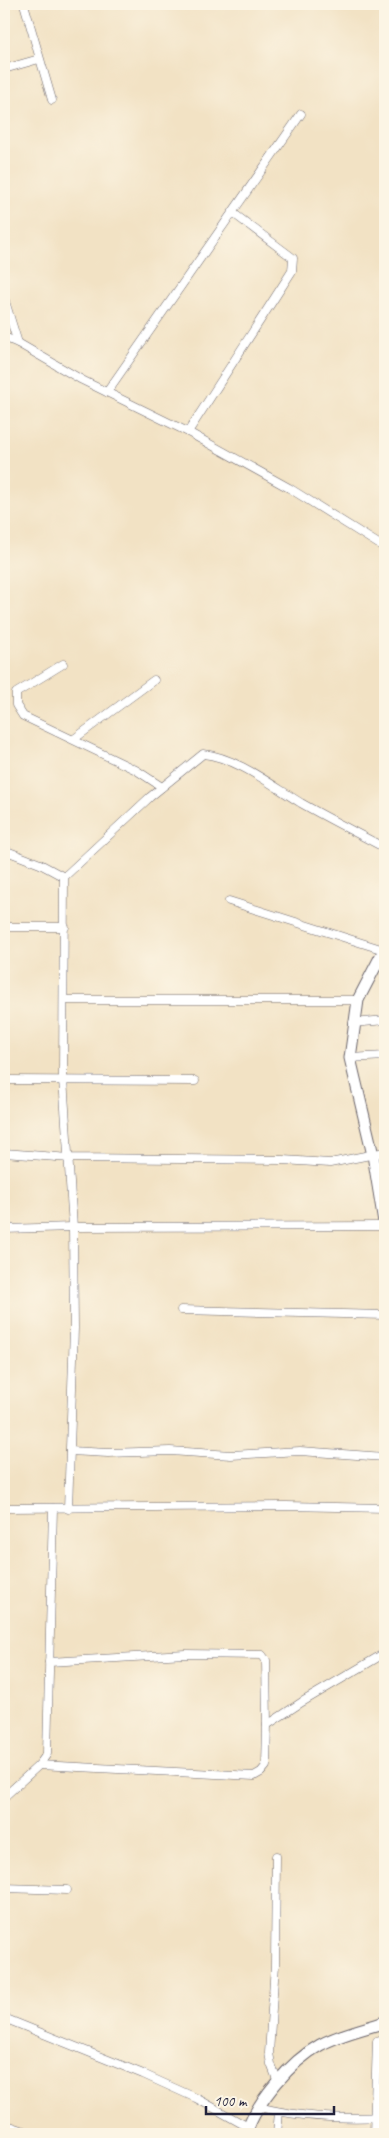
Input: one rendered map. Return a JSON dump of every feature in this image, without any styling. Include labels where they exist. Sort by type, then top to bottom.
[{"type":"main road","points":[[384,949],[358,1000],[350,1058],[373,1155],[385,1227]]},
{"type":"main road","points":[[247,2131],[259,2107],[278,2082],[305,2054],[322,2044],[385,2022]]},
{"type":"street","points":[[24,4],[52,100]]},
{"type":"street","points":[[4,69],[39,59]]},
{"type":"street","points":[[107,392],[301,114]]},
{"type":"street","points":[[188,432],[292,271],[293,258],[233,212]]},
{"type":"street","points":[[4,298],[18,343]]},
{"type":"street","points":[[4,337],[18,343],[82,380],[188,432],[289,488],[385,548]]},
{"type":"street","points":[[63,664],[16,693],[14,698],[16,705],[23,716],[136,770],[162,787]]},
{"type":"street","points":[[74,739],[154,680]]},
{"type":"street","points":[[68,1509],[74,1328],[70,1158],[63,1079],[64,877],[162,787],[203,754],[221,757],[385,848]]},
{"type":"street","points":[[4,850],[40,864],[64,877]]},
{"type":"street","points":[[228,901],[384,949]]},
{"type":"street","points":[[4,927],[65,927]]},
{"type":"street","points":[[64,1000],[358,1000]]},
{"type":"street","points":[[354,1023],[385,1020]]},
{"type":"street","points":[[350,1058],[385,1056]]},
{"type":"street","points":[[4,1080],[194,1081]]},
{"type":"street","points":[[4,1154],[70,1158],[283,1160],[330,1163],[385,1152]]},
{"type":"street","points":[[4,1229],[73,1226],[385,1227]]},
{"type":"street","points":[[181,1310],[385,1315]]},
{"type":"street","points":[[70,1451],[231,1455],[300,1452],[385,1457]]},
{"type":"street","points":[[4,1508],[286,1506],[385,1508]]},
{"type":"street","points":[[4,1797],[39,1764],[47,1754],[49,1744],[53,1508]]},
{"type":"street","points":[[39,1764],[254,1776],[266,1766],[266,1660],[262,1655],[229,1653],[185,1654],[49,1662]]},
{"type":"street","points":[[267,1725],[318,1692],[385,1654]]},
{"type":"street","points":[[276,1856],[275,1964],[269,2054],[278,2082]]},
{"type":"street","points":[[4,1888],[67,1890]]},
{"type":"street","points":[[4,2018],[143,2074],[196,2098],[247,2131]]},
{"type":"street","points":[[374,2134],[377,2041]]},
{"type":"street","points":[[259,2107],[278,2112],[385,2118]]},
{"type":"street","points":[[278,2112],[278,2134]]},
{"type":"street","points":[[4,2124],[33,2134]]}]
